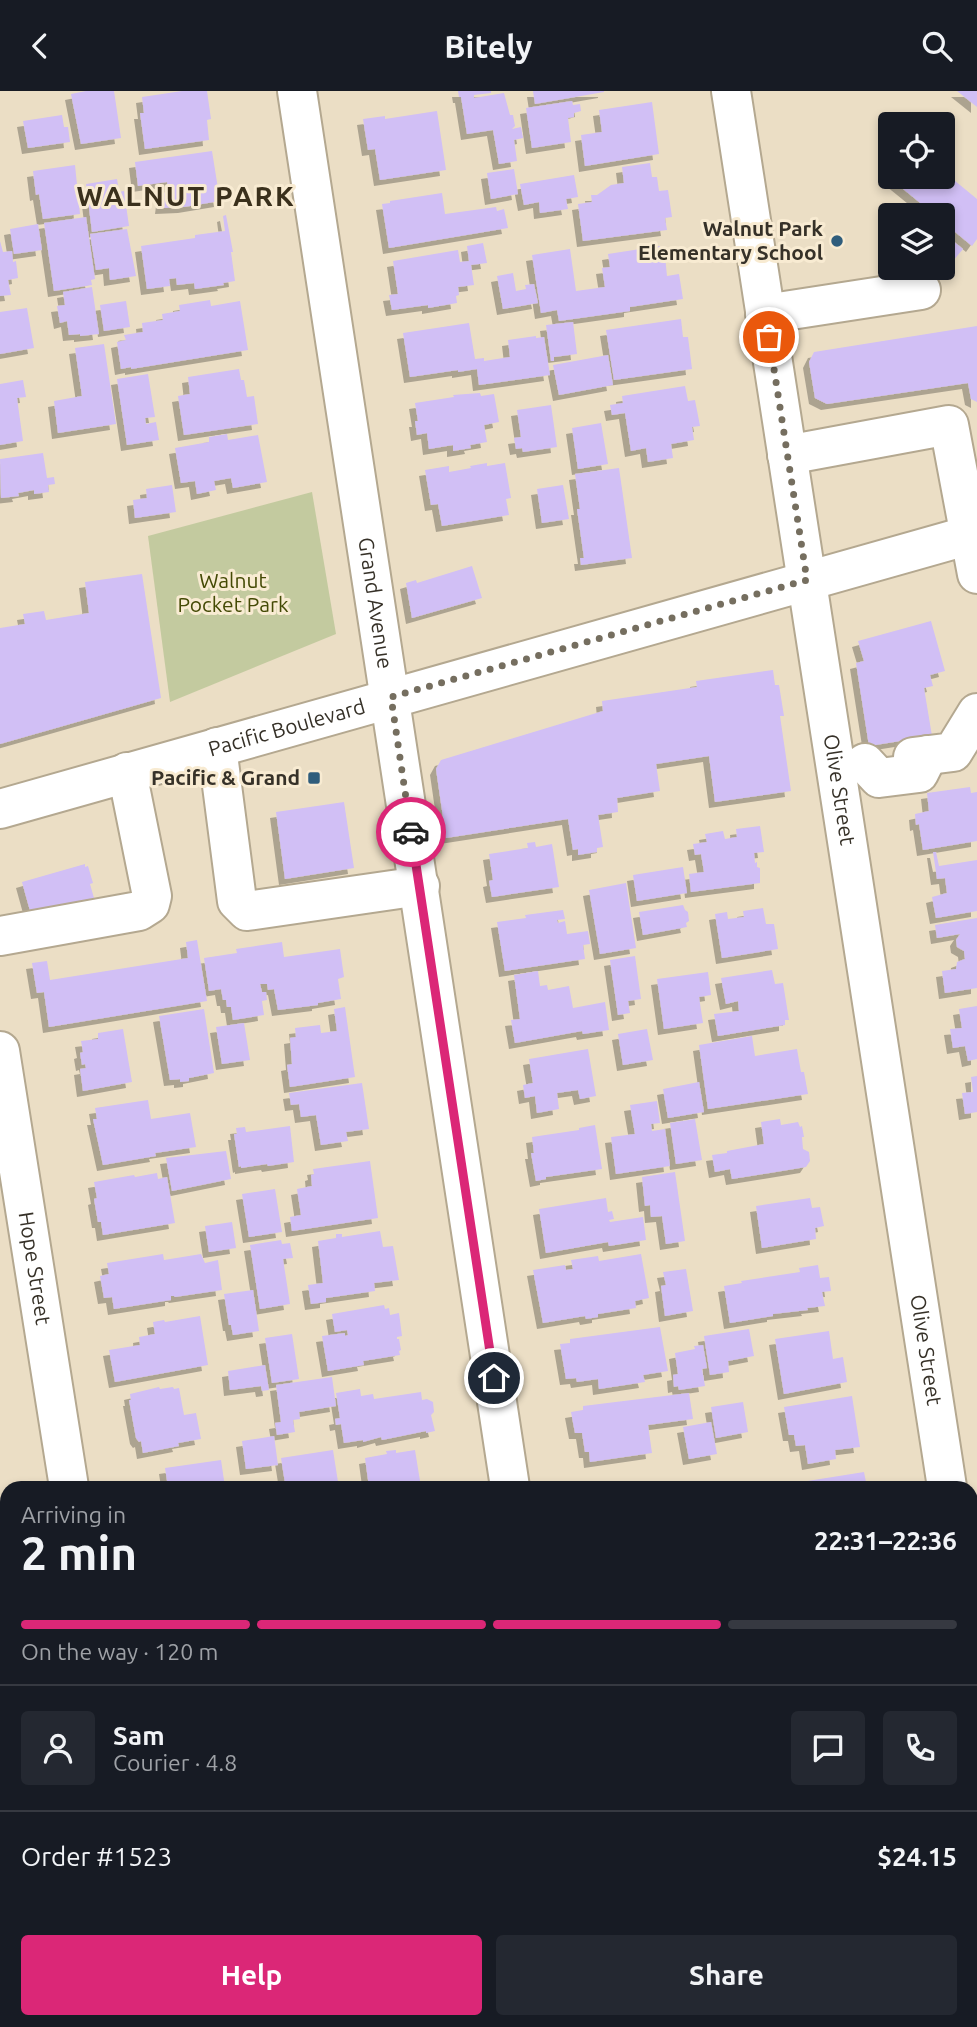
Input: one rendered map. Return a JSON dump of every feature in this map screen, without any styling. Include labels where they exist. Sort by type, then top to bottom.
[{"type":"street","name":"Grand Avenue","points":[[297,91],[509,1481]]},
{"type":"street","name":"Olive Street","points":[[731,91],[807,580],[885,760],[946,1481]]},
{"type":"street","points":[[765,314],[921,290]]},
{"type":"street","points":[[787,454],[960,424],[977,574]]},
{"type":"street","name":"Pacific Boulevard","points":[[0,809],[973,534]]},
{"type":"street","points":[[885,760],[953,751],[977,713]]},
{"type":"street","points":[[217,747],[237,901],[247,911],[420,886]]},
{"type":"street","points":[[0,936],[139,911],[150,904],[152,897],[127,772]]},
{"type":"street","name":"Hope Street","points":[[1,1059],[68,1481]]},
{"type":"green space","name":"Walnut Pocket Park","points":[[312,492],[336,634],[170,702],[148,536]]},
{"type":"building","points":[[114,91],[121,138],[81,144],[71,94]]},
{"type":"building","points":[[182,91],[207,91],[211,119],[207,120],[209,140],[145,149],[140,113],[144,113],[142,97]]},
{"type":"building","points":[[458,91],[491,91],[474,95],[474,98],[504,93],[510,115],[513,115],[515,126],[512,129],[521,127],[523,138],[514,140],[517,161],[499,164],[493,130],[467,134]]},
{"type":"building","points":[[533,91],[604,91],[604,92],[535,104]]},
{"type":"building","points":[[957,91],[977,91],[977,107]]},
{"type":"building","points":[[572,101],[573,105],[580,104],[581,111],[568,118],[571,142],[532,148],[526,108]]},
{"type":"building","points":[[652,102],[659,154],[585,166],[581,135],[602,132],[599,110]]},
{"type":"building","points":[[437,111],[446,170],[380,180],[375,149],[368,150],[363,119],[385,116],[385,119]]},
{"type":"building","points":[[62,115],[64,127],[68,127],[70,142],[28,148],[23,121]]},
{"type":"building","points":[[212,151],[220,201],[161,208],[163,193],[169,192],[167,182],[138,186],[135,162]]},
{"type":"building","points":[[650,163],[652,177],[657,177],[659,191],[668,190],[672,217],[665,218],[667,230],[583,241],[578,204],[592,202],[591,195],[597,195],[611,185],[624,183],[622,167]]},
{"type":"building","points":[[75,165],[80,214],[43,219],[33,171]]},
{"type":"building","points":[[514,169],[518,194],[491,199],[487,173]]},
{"type":"building","points":[[574,175],[578,197],[566,199],[568,209],[540,213],[539,202],[524,205],[520,184]]},
{"type":"building","points":[[117,179],[119,192],[124,191],[129,226],[92,232],[86,184]]},
{"type":"building","points":[[955,181],[977,199],[977,239],[972,246],[955,232],[955,203],[920,203],[903,189],[955,189]]},
{"type":"building","points":[[442,193],[445,214],[496,207],[497,211],[504,209],[508,228],[389,248],[382,204]]},
{"type":"building","points":[[226,215],[235,281],[195,289],[194,283],[177,285],[176,278],[169,279],[170,286],[147,289],[141,246],[225,231],[223,216]]},
{"type":"building","points":[[86,217],[95,279],[91,280],[92,285],[54,291],[44,223]]},
{"type":"building","points":[[38,224],[42,250],[14,254],[10,229]]},
{"type":"building","points":[[127,229],[136,276],[110,280],[109,268],[96,270],[90,234]]},
{"type":"building","points":[[0,241],[3,252],[12,251],[13,262],[16,261],[18,278],[8,280],[11,295],[0,296]]},
{"type":"building","points":[[483,243],[487,263],[471,265],[474,285],[458,287],[457,303],[392,310],[389,295],[398,294],[393,261],[458,250],[460,262],[469,261],[467,246]]},
{"type":"building","points":[[955,243],[963,249],[955,258]]},
{"type":"building","points":[[660,246],[661,257],[665,256],[667,276],[679,274],[683,299],[630,307],[630,311],[559,321],[557,310],[541,313],[532,255],[570,249],[576,291],[605,287],[602,268],[610,267],[608,254]]},
{"type":"building","points":[[513,273],[516,291],[526,289],[525,285],[534,284],[538,303],[503,309],[497,276]]},
{"type":"building","points":[[92,287],[99,334],[69,335],[67,321],[60,323],[57,306],[65,305],[63,292]]},
{"type":"building","points":[[210,300],[211,306],[240,301],[248,350],[121,369],[117,342],[126,340],[124,335],[143,332],[142,323],[163,320],[162,314],[180,311],[179,305]]},
{"type":"building","points":[[126,301],[130,327],[104,331],[100,305]]},
{"type":"building","points":[[27,308],[34,348],[0,354],[0,312]]},
{"type":"building","points":[[681,319],[683,337],[688,337],[692,369],[614,380],[606,330]]},
{"type":"building","points":[[573,322],[577,354],[554,357],[554,361],[551,361],[546,325]]},
{"type":"building","points":[[469,323],[475,359],[484,358],[484,361],[510,357],[508,340],[544,337],[550,375],[479,385],[477,369],[410,377],[403,333]]},
{"type":"building","points":[[977,326],[977,402],[971,399],[968,383],[827,404],[815,398],[809,362],[814,352]]},
{"type":"building","points":[[104,344],[116,424],[58,433],[54,401],[82,396],[75,348]]},
{"type":"building","points":[[608,355],[613,385],[559,395],[553,365]]},
{"type":"building","points":[[239,369],[247,397],[254,396],[258,424],[184,435],[178,396],[190,394],[188,377]]},
{"type":"building","points":[[148,374],[155,417],[145,418],[146,424],[156,422],[159,440],[127,445],[117,379]]},
{"type":"building","points":[[23,380],[26,397],[17,398],[23,441],[0,445],[0,384]]},
{"type":"building","points":[[685,386],[688,401],[695,400],[700,426],[692,427],[694,440],[671,444],[673,458],[648,462],[646,448],[631,451],[625,413],[612,415],[610,405],[623,403],[622,396]]},
{"type":"building","points":[[480,393],[481,396],[494,394],[499,422],[484,425],[487,442],[453,451],[453,445],[429,449],[427,433],[417,435],[415,403],[454,397],[453,395]]},
{"type":"building","points":[[551,405],[557,447],[523,452],[522,448],[516,449],[514,438],[521,437],[517,410]]},
{"type":"building","points":[[601,423],[608,464],[578,469],[572,428]]},
{"type":"building","points":[[227,434],[228,440],[258,435],[267,482],[233,488],[231,478],[214,481],[216,490],[197,494],[195,481],[181,483],[175,448],[209,442],[209,437]]},
{"type":"building","points":[[43,453],[47,478],[54,477],[55,484],[48,485],[49,492],[34,494],[34,490],[18,493],[19,496],[1,498],[0,459]]},
{"type":"building","points":[[487,463],[487,466],[505,463],[511,498],[506,499],[509,515],[442,526],[438,504],[431,505],[425,470],[449,466],[449,472]]},
{"type":"building","points":[[619,468],[632,558],[581,565],[580,558],[584,558],[575,474]]},
{"type":"building","points":[[172,485],[176,512],[135,518],[133,500],[147,498],[146,489]]},
{"type":"building","points":[[563,485],[569,519],[542,523],[537,489]]},
{"type":"building","points":[[472,566],[482,598],[412,618],[406,583],[416,580],[417,583]]},
{"type":"building","points":[[142,574],[161,698],[0,744],[0,628],[25,624],[23,614],[44,611],[46,620],[89,613],[85,582]]},
{"type":"building","points":[[931,621],[945,671],[930,675],[933,686],[924,688],[932,736],[869,746],[856,663],[864,661],[858,641]]},
{"type":"building","points":[[773,670],[775,685],[779,685],[784,716],[780,716],[791,791],[715,802],[709,756],[656,764],[660,791],[617,798],[618,812],[598,815],[603,847],[597,848],[597,852],[578,855],[578,849],[573,850],[568,819],[446,838],[436,769],[441,760],[603,711],[602,701],[697,687],[696,681]]},
{"type":"building","points":[[970,787],[971,793],[977,792],[977,841],[923,850],[915,814],[929,811],[927,793]]},
{"type":"building","points":[[344,802],[354,868],[285,879],[276,812]]},
{"type":"building","points":[[760,826],[764,852],[754,853],[755,863],[757,862],[757,867],[760,868],[760,883],[691,892],[689,874],[704,872],[701,854],[695,855],[693,844],[707,842],[705,834],[723,831],[725,839],[737,837],[736,829]]},
{"type":"building","points":[[535,842],[536,847],[552,844],[559,887],[492,897],[489,881],[493,880],[489,854],[528,848],[527,843]]},
{"type":"building","points":[[933,852],[936,852],[939,866],[977,860],[977,911],[936,918],[932,897],[947,893],[945,878],[937,879]]},
{"type":"building","points":[[85,864],[93,883],[90,884],[93,904],[32,918],[22,882]]},
{"type":"building","points":[[683,867],[687,893],[637,901],[633,875]]},
{"type":"building","points":[[626,883],[636,948],[600,954],[589,890]]},
{"type":"building","points":[[683,905],[688,912],[687,927],[643,935],[639,912]]},
{"type":"building","points":[[763,908],[766,924],[774,924],[778,949],[722,958],[715,914],[727,912],[728,919],[744,917],[743,911]]},
{"type":"building","points":[[563,910],[565,919],[557,920],[558,923],[565,921],[567,934],[588,931],[590,944],[583,945],[585,959],[505,971],[497,922]]},
{"type":"building","points":[[977,918],[977,988],[945,993],[942,971],[956,969],[957,962],[965,959],[964,951],[957,947],[956,940],[960,934],[937,938],[935,925]]},
{"type":"building","points":[[197,940],[207,1001],[49,1027],[44,992],[37,993],[32,963],[47,961],[50,980],[188,958],[186,942]]},
{"type":"building","points":[[282,942],[284,957],[340,949],[344,977],[338,979],[341,999],[278,1010],[274,989],[268,990],[267,984],[260,984],[262,992],[266,992],[267,1000],[262,1001],[264,1015],[233,1020],[231,1007],[227,1007],[226,1000],[223,1000],[221,989],[209,991],[204,958],[237,953],[236,949]]},
{"type":"building","points":[[635,956],[641,999],[628,1001],[630,1013],[618,1015],[610,960]]},
{"type":"building","points":[[772,970],[775,984],[783,983],[789,1020],[785,1020],[785,1025],[718,1036],[714,1014],[739,1011],[738,1001],[726,1004],[721,978]]},
{"type":"building","points":[[538,971],[540,986],[547,985],[548,990],[569,986],[573,1008],[605,1002],[609,1030],[583,1034],[582,1031],[515,1043],[511,1020],[520,1019],[514,975]]},
{"type":"building","points":[[708,972],[711,995],[699,997],[703,1023],[664,1029],[657,979]]},
{"type":"building","points":[[977,1006],[977,1059],[968,1061],[965,1046],[953,1048],[950,1029],[962,1028],[959,1009]]},
{"type":"building","points":[[345,1007],[355,1077],[290,1087],[287,1065],[292,1064],[290,1038],[296,1037],[295,1028],[320,1025],[321,1033],[337,1031],[334,1009]]},
{"type":"building","points":[[204,1009],[214,1073],[189,1078],[189,1081],[170,1080],[159,1016]]},
{"type":"building","points":[[244,1023],[250,1060],[222,1064],[216,1027]]},
{"type":"building","points":[[123,1029],[132,1082],[83,1091],[80,1069],[86,1068],[85,1064],[82,1065],[81,1041],[98,1039],[98,1033]]},
{"type":"building","points":[[647,1029],[653,1060],[623,1065],[618,1034]]},
{"type":"building","points":[[752,1036],[755,1056],[797,1049],[808,1094],[708,1109],[699,1045]]},
{"type":"building","points":[[588,1049],[596,1096],[580,1099],[578,1090],[557,1093],[559,1109],[537,1113],[535,1096],[525,1098],[523,1085],[533,1083],[529,1059]]},
{"type":"building","points":[[977,1076],[977,1112],[965,1114],[962,1093],[973,1092],[971,1077]]},
{"type":"building","points":[[699,1082],[704,1112],[668,1118],[663,1089]]},
{"type":"building","points":[[362,1083],[369,1129],[346,1132],[348,1141],[321,1145],[316,1115],[301,1117],[299,1104],[291,1105],[289,1093]]},
{"type":"building","points":[[148,1100],[151,1119],[190,1113],[196,1147],[103,1165],[93,1119],[97,1119],[95,1108]]},
{"type":"building","points":[[657,1101],[660,1123],[651,1124],[652,1131],[665,1129],[670,1166],[616,1174],[611,1137],[635,1134],[630,1105]]},
{"type":"building","points":[[695,1119],[702,1160],[676,1164],[670,1123]]},
{"type":"building","points":[[780,1119],[781,1125],[798,1122],[800,1127],[802,1126],[803,1149],[809,1152],[810,1161],[806,1167],[732,1179],[730,1169],[715,1172],[712,1155],[764,1144],[761,1122]]},
{"type":"building","points":[[595,1125],[602,1169],[546,1177],[536,1181],[531,1153],[534,1153],[532,1137]]},
{"type":"building","points":[[290,1126],[294,1162],[239,1167],[234,1134],[237,1134],[236,1128],[245,1127],[246,1132]]},
{"type":"building","points":[[226,1151],[231,1179],[172,1191],[166,1158]]},
{"type":"building","points":[[370,1161],[378,1218],[292,1231],[290,1217],[301,1215],[297,1189],[312,1186],[313,1169]]},
{"type":"building","points":[[675,1172],[685,1241],[666,1244],[662,1216],[651,1217],[650,1205],[645,1206],[642,1177]]},
{"type":"building","points":[[157,1173],[158,1179],[167,1177],[175,1223],[103,1235],[94,1199],[97,1198],[94,1182]]},
{"type":"building","points":[[275,1189],[282,1232],[249,1237],[242,1194]]},
{"type":"building","points":[[606,1198],[608,1212],[612,1211],[614,1219],[609,1220],[610,1222],[643,1217],[646,1240],[609,1246],[608,1242],[546,1253],[539,1209]]},
{"type":"building","points":[[810,1198],[812,1208],[820,1207],[824,1226],[815,1228],[816,1239],[762,1248],[756,1206]]},
{"type":"building","points":[[232,1222],[236,1248],[209,1252],[205,1226]]},
{"type":"building","points":[[380,1231],[383,1247],[393,1246],[399,1280],[374,1283],[375,1291],[326,1298],[326,1302],[311,1304],[308,1285],[323,1283],[318,1241],[336,1238],[336,1234],[342,1234],[342,1237]]},
{"type":"building","points":[[281,1240],[282,1244],[290,1243],[293,1258],[283,1259],[290,1304],[260,1309],[250,1245]]},
{"type":"building","points":[[163,1254],[164,1260],[201,1254],[205,1263],[218,1260],[222,1290],[171,1296],[171,1300],[114,1309],[112,1297],[104,1298],[100,1276],[109,1274],[107,1263]]},
{"type":"building","points":[[641,1254],[649,1298],[635,1301],[636,1308],[598,1314],[598,1317],[586,1319],[585,1316],[543,1323],[533,1270],[565,1265],[566,1270],[573,1269],[571,1260],[598,1256],[599,1261]]},
{"type":"building","points":[[818,1265],[820,1278],[829,1277],[831,1291],[822,1292],[825,1306],[730,1323],[724,1286],[800,1272],[799,1268]]},
{"type":"building","points":[[686,1269],[693,1311],[665,1316],[661,1286],[666,1285],[663,1272]]},
{"type":"building","points":[[253,1290],[259,1331],[233,1335],[224,1294]]},
{"type":"building","points":[[384,1305],[385,1309],[389,1308],[390,1315],[399,1313],[402,1336],[397,1339],[400,1355],[363,1361],[364,1365],[328,1371],[322,1336],[345,1333],[345,1336],[348,1335],[347,1330],[335,1332],[332,1314]]},
{"type":"building","points":[[200,1316],[208,1365],[115,1382],[109,1350],[140,1345],[139,1337],[155,1334],[153,1322]]},
{"type":"building","points":[[660,1327],[668,1371],[643,1375],[645,1382],[599,1389],[598,1379],[577,1382],[576,1378],[566,1379],[560,1344],[570,1343],[570,1339]]},
{"type":"building","points":[[749,1329],[754,1356],[728,1361],[729,1372],[710,1375],[704,1336]]},
{"type":"building","points":[[829,1331],[833,1359],[843,1357],[847,1382],[784,1394],[775,1339]]},
{"type":"building","points":[[292,1334],[299,1379],[272,1383],[265,1338]]},
{"type":"building","points":[[703,1345],[707,1368],[702,1369],[705,1386],[679,1390],[678,1386],[674,1387],[673,1375],[678,1374],[675,1353]]},
{"type":"building","points":[[265,1365],[269,1390],[262,1391],[261,1386],[230,1390],[228,1371]]},
{"type":"building","points":[[332,1377],[336,1406],[299,1412],[300,1419],[293,1420],[295,1432],[277,1435],[275,1423],[281,1422],[276,1385]]},
{"type":"building","points":[[159,1387],[179,1388],[184,1415],[196,1413],[201,1439],[143,1453],[141,1441],[136,1438],[130,1394]]},
{"type":"building","points":[[360,1389],[361,1396],[373,1394],[374,1399],[421,1392],[422,1400],[433,1402],[434,1412],[431,1415],[435,1431],[344,1443],[341,1424],[336,1425],[335,1419],[340,1418],[336,1393]]},
{"type":"building","points":[[689,1393],[693,1419],[648,1425],[652,1453],[590,1462],[589,1452],[585,1452],[582,1433],[575,1433],[571,1412],[583,1410],[583,1406]]},
{"type":"building","points":[[852,1396],[860,1447],[835,1450],[836,1459],[808,1464],[805,1445],[796,1446],[794,1435],[789,1435],[784,1407]]},
{"type":"building","points":[[743,1402],[748,1432],[716,1438],[711,1407]]},
{"type":"building","points":[[711,1422],[717,1454],[689,1459],[683,1427]]},
{"type":"building","points":[[274,1436],[278,1465],[246,1469],[242,1441]]},
{"type":"building","points":[[333,1450],[338,1481],[285,1481],[281,1458]]},
{"type":"building","points":[[396,1450],[396,1453],[415,1450],[420,1481],[368,1481],[365,1458],[387,1454],[386,1451]]},
{"type":"building","points":[[221,1460],[224,1481],[167,1481],[165,1468]]},
{"type":"building","points":[[864,1472],[866,1481],[808,1481]]},
{"type":"way so far","points":[[411,832],[391,697],[807,580],[769,337]]},
{"type":"place","name":"Walnut Park Elementary School","points":[[837,241]]},
{"type":"place","name":"Pacific & Grand","points":[[314,778]]},
{"type":"district","name":"WALNUT PARK","points":[[186,196]]},
{"type":"route","points":[[411,832],[494,1378]]}]
